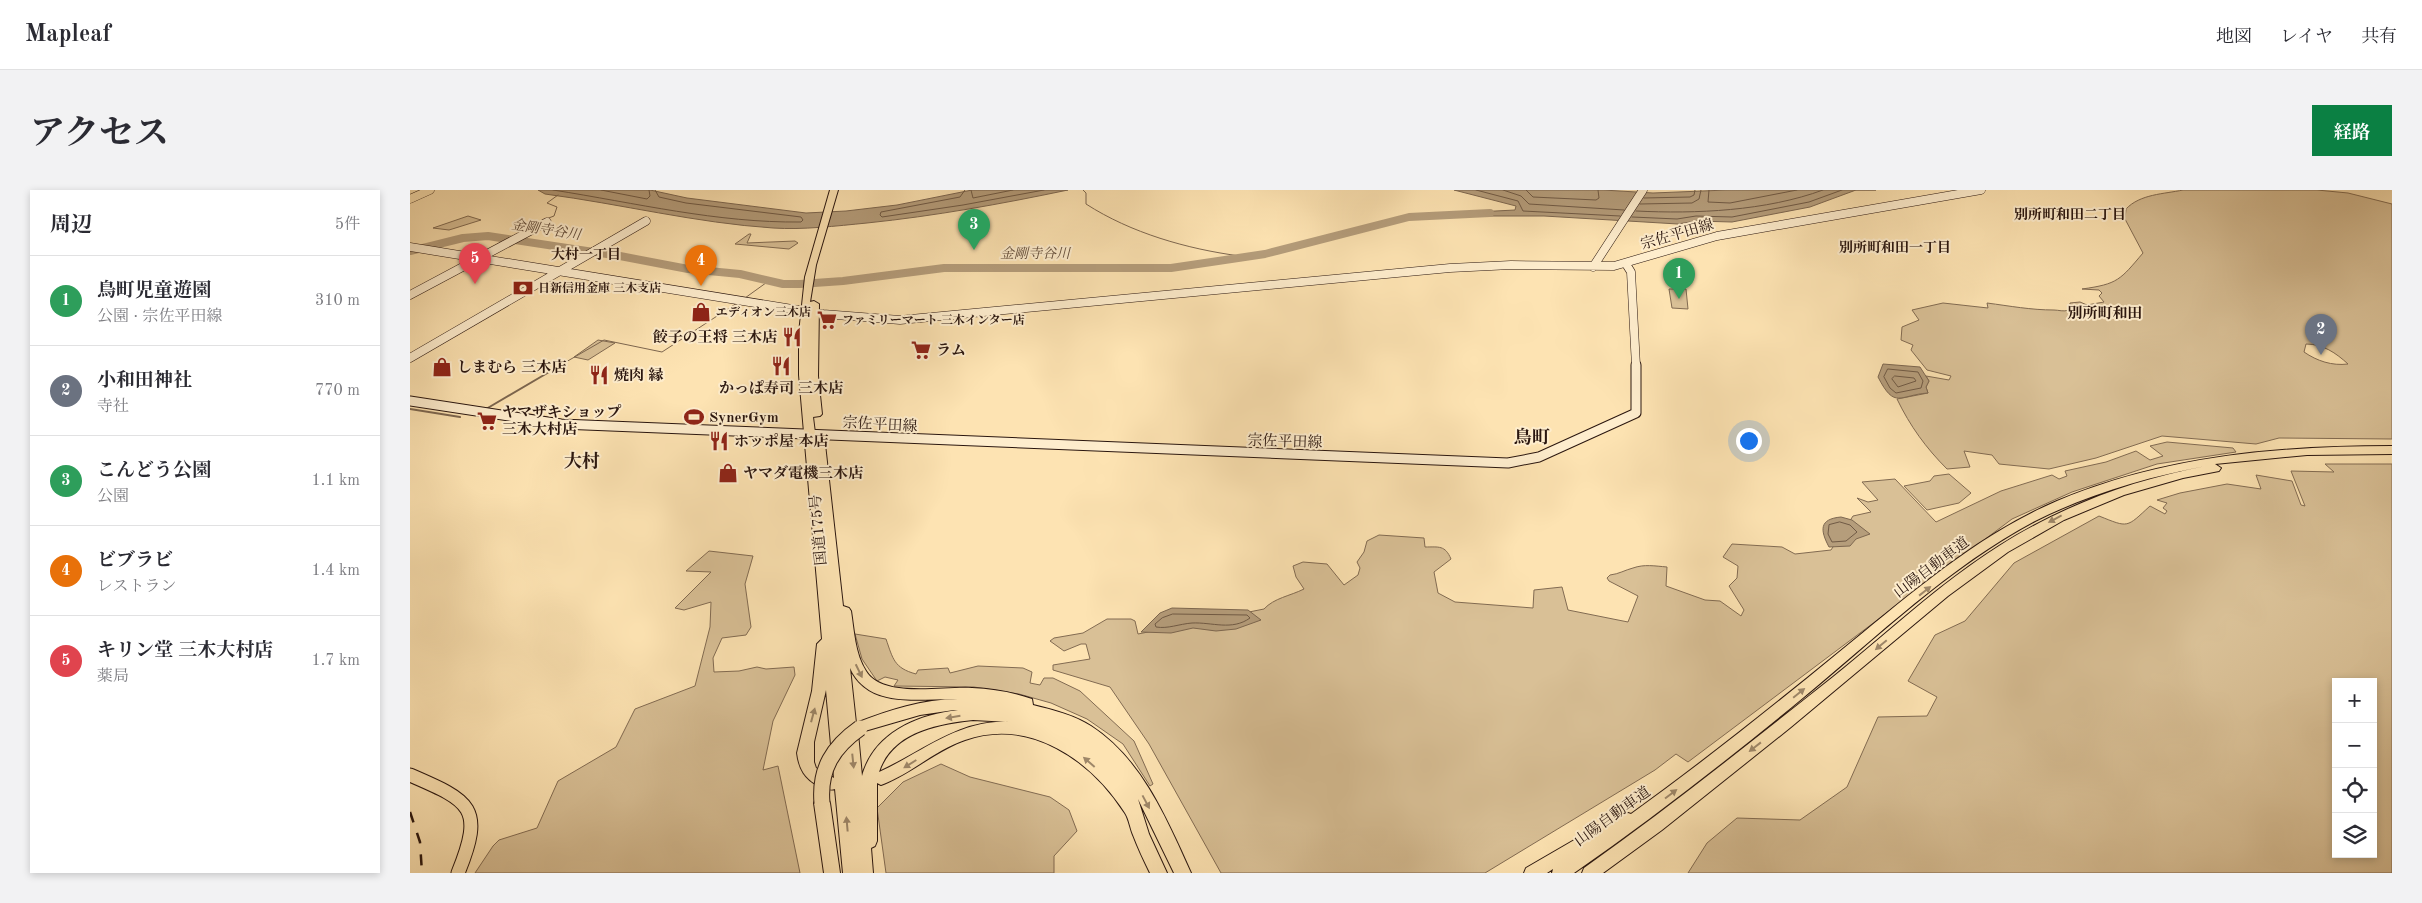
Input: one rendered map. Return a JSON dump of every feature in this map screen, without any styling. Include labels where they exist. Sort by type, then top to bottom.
[{"type":"highway","name":"国道175号","points":[[834,190],[811,290],[804,375],[814,435],[865,873]]},
{"type":"highway","name":"国道175号","points":[[825,230],[840,190]]},
{"type":"highway","name":"山陽自動車道","points":[[1560,873],[1642,815],[1766,720],[1926,590],[1998,539],[2059,505],[2132,478],[2220,459],[2292,451],[2392,450]]},
{"type":"highway","name":"山陽自動車道","points":[[1590,873],[1708,784],[1962,579],[2016,541],[2069,512],[2142,485],[2203,470],[2268,461],[2338,457],[2392,457]]},
{"type":"highway","name":"国道175号","points":[[829,566],[828,625],[851,873]]},
{"type":"highway","points":[[829,566],[855,662],[866,682],[875,688],[898,693],[962,692],[1002,696],[1034,705],[1091,733],[1109,749],[1131,775],[1183,873]]},
{"type":"highway","points":[[828,625],[819,693],[807,739],[805,757],[809,770],[831,784]]},
{"type":"highway","points":[[832,873],[820,783],[826,762],[843,740],[860,728],[882,718],[913,710],[964,704],[1015,708],[1062,718]]},
{"type":"highway","points":[[872,873],[868,794],[873,767],[879,755],[896,737],[910,729],[940,719],[976,715],[1013,716],[1040,722],[1081,740],[1115,770],[1126,788],[1133,811],[1159,873]]},
{"type":"highway","points":[[881,778],[902,769],[942,743],[968,731],[992,726],[1016,726],[1047,736],[1080,755],[1107,779],[1133,811]]},
{"type":"highway","points":[[1603,873],[1708,784]]},
{"type":"highway","points":[[1532,873],[1613,826],[1642,815]]},
{"type":"main road","points":[[410,199],[430,190]]},
{"type":"main road","points":[[410,775],[452,793],[466,804],[471,818],[472,836],[458,873]]},
{"type":"street","points":[[1593,267],[1643,190]]},
{"type":"street","name":"宗佐平田線","points":[[410,401],[561,424],[1410,460],[1525,462],[1636,413],[1637,382],[1631,272],[1626,264],[1717,236],[1982,190]]},
{"type":"street","points":[[410,358],[646,221]]},
{"type":"street","points":[[410,295],[547,222]]},
{"type":"street","points":[[413,247],[809,311],[900,320],[1450,268],[1511,265],[1593,267],[1626,264]]},
{"type":"shaded area","points":[[2183,190],[2317,190],[2348,193],[2392,204],[2392,439],[2279,438],[2256,444],[2162,436],[2096,458],[2049,469],[1999,464],[1992,455],[1964,451],[1970,467],[1947,469],[1919,436],[1897,399],[1928,393],[1926,387],[1929,381],[1926,376],[1949,380],[1951,376],[1927,370],[1911,350],[1913,345],[1901,340],[1902,327],[1919,320],[1912,310],[1943,303],[1988,308],[1987,303],[2029,309],[2065,311],[2069,310],[2070,303],[2080,302],[2087,305],[2104,302],[2099,296],[2102,293],[2099,290],[2082,289],[2111,283],[2123,275],[2143,253],[2125,219],[2126,209],[2145,197]],"holes":[[[2306,344],[2312,344],[2329,350],[2348,364],[2325,362],[2304,352]]]},
{"type":"shaded area","points":[[468,216],[481,220],[449,230],[433,228]]},
{"type":"shaded area","points":[[751,234],[747,243],[795,241],[798,243],[789,249],[735,244]]},
{"type":"shaded area","points":[[1669,289],[1686,289],[1688,309],[1672,308]]},
{"type":"shaded area","points":[[598,340],[615,343],[588,360],[574,357]]},
{"type":"shaded area","points":[[2167,442],[2233,448],[2236,452],[2157,464],[2072,492],[2012,519],[1688,762],[1676,754],[1655,770],[1485,873],[1221,873],[1149,744],[1110,687],[1053,670],[1053,665],[1090,659],[1086,644],[1081,644],[1064,651],[1050,641],[1054,638],[1083,633],[1107,619],[1131,619],[1135,621],[1138,634],[1264,609],[1277,600],[1304,589],[1296,577],[1293,566],[1303,562],[1327,564],[1344,585],[1358,575],[1360,568],[1357,562],[1364,552],[1367,541],[1379,535],[1424,538],[1425,547],[1444,549],[1451,559],[1434,572],[1438,593],[1455,602],[1533,608],[1534,590],[1562,587],[1568,610],[1628,622],[1638,596],[1609,581],[1607,578],[1610,575],[1637,567],[1654,566],[1667,567],[1666,586],[1705,600],[1720,601],[1741,616],[1744,610],[1729,586],[1737,578],[1738,566],[1723,557],[1732,544],[1782,547],[1795,554],[1831,550],[1853,516],[1871,512],[1857,498],[1868,502],[1878,500],[1862,482],[1895,479],[1936,522],[2001,491],[2052,475],[2059,479],[2067,476],[2065,471],[2106,462],[2136,451],[2150,460],[2163,456],[2150,446]]},
{"type":"shaded area","points":[[2325,464],[2392,464],[2392,873],[1688,873],[1707,843],[1737,818],[1800,820],[1847,787],[1878,717],[1927,716],[1937,697],[1908,681],[1935,635],[1965,621],[2014,563],[2099,516],[2116,523],[2127,524],[2136,519],[2150,506],[2165,514],[2167,511],[2163,508],[2167,503],[2157,500],[2180,493],[2227,484],[2261,489],[2256,475],[2292,481],[2301,505],[2305,506],[2291,471],[2334,472]]},
{"type":"shaded area","points":[[1949,474],[1971,493],[1959,503],[1927,510],[1904,486],[1930,481],[1934,476]]},
{"type":"shaded area","points":[[709,551],[753,556],[745,584],[751,627],[746,635],[722,638],[713,658],[714,672],[739,671],[757,667],[766,669],[794,667],[795,675],[773,721],[763,770],[778,766],[800,873],[475,873],[499,840],[537,828],[558,781],[616,747],[635,709],[695,686],[710,627],[711,602],[684,610],[675,608],[711,572],[686,571]]},
{"type":"shaded area","points":[[855,634],[886,639],[895,662],[903,669],[916,674],[918,670],[948,668],[950,673],[978,666],[1023,668],[1032,672],[1030,683],[1040,685],[1044,678],[1053,678],[1080,691],[1134,741],[1153,784],[1150,786],[1123,744],[1087,719],[1051,703],[1019,694],[974,687],[894,686],[898,680],[885,677],[877,681],[862,659]]},
{"type":"shaded area","points":[[941,764],[970,777],[1050,797],[1069,810],[1077,831],[1054,856],[1054,873],[886,873],[877,808],[903,782]]},
{"type":"water","points":[[538,190],[650,190],[687,198],[806,213],[846,211],[897,205],[972,190],[1068,190],[918,217],[820,227],[773,228],[687,218],[545,194]]},
{"type":"water","points":[[1454,190],[1603,190],[1653,193],[1727,190],[1856,190],[1810,207],[1732,222],[1696,221],[1678,224],[1544,216],[1474,216],[1476,212],[1515,210],[1516,206]]},
{"type":"water","points":[[1883,364],[1920,367],[1929,381],[1926,387],[1928,393],[1904,398],[1894,397],[1889,394],[1878,377]]},
{"type":"water","points":[[1841,517],[1852,520],[1870,534],[1856,539],[1850,546],[1829,547],[1824,535],[1823,526],[1829,520]]},
{"type":"water","points":[[1172,608],[1248,610],[1261,620],[1236,629],[1216,631],[1193,628],[1171,633],[1141,632],[1160,613]]},
{"type":"waterway","points":[[1083,190],[1086,193],[1086,204],[1122,223],[1180,244],[1240,256],[1239,259]]},
{"type":"waterway","points":[[546,219],[554,216],[557,207],[547,203],[558,195]]},
{"type":"waterway","name":"金剛寺谷川","points":[[410,251],[463,238],[488,236],[620,256],[688,269],[740,274],[783,284],[800,284],[843,281],[944,268],[1171,268],[1265,254],[1409,217],[1490,213]]},
{"type":"waterway","points":[[745,298],[770,280]]},
{"type":"waterway","points":[[559,366],[604,340],[662,352],[737,303]]},
{"type":"waterway","points":[[486,409],[561,365]]},
{"type":"waterway","points":[[410,409],[460,417]]},
{"type":"railway","points":[[410,812],[420,842],[422,873]]},
{"type":"place","name":"こんどう公園","points":[[974,250]]},
{"type":"place","name":"キリン堂 三木大村店","points":[[475,284]]},
{"type":"place","name":"ビブラビ","points":[[701,286]]},
{"type":"place","name":"日新信用金庫 三木支店","points":[[523,288]]},
{"type":"place","name":"鳥町児童遊園","points":[[1679,299]]},
{"type":"place","name":"エディオン三木店","points":[[701,312]]},
{"type":"place","name":"ファミリーマート 三木インター店","points":[[827,320]]},
{"type":"place","name":"餃子の王将 三木店","points":[[792,337]]},
{"type":"place","name":"ラム","points":[[921,350]]},
{"type":"place","name":"小和田神社","points":[[2321,355]]},
{"type":"place","name":"かっぱ寿司 三木店","points":[[781,366]]},
{"type":"place","name":"しまむら 三木店","points":[[442,367]]},
{"type":"place","name":"焼肉 縁","points":[[599,375]]},
{"type":"place","name":"SynerGym","points":[[694,417]]},
{"type":"place","name":"ヤマザキショップ 三木大村店","points":[[487,421]]},
{"type":"place","name":"ホッポ屋 本店","points":[[719,441]]},
{"type":"place","name":"ヤマダ電機三木店","points":[[728,473]]},
{"type":"district","name":"別所町和田二丁目","points":[[2070,214]]},
{"type":"district","name":"別所町和田一丁目","points":[[1895,247]]},
{"type":"district","name":"大村一丁目","points":[[586,254]]},
{"type":"district","name":"別所町和田","points":[[2105,313]]},
{"type":"district","name":"鳥町","points":[[1532,437]]},
{"type":"district","name":"大村","points":[[582,461]]}]
